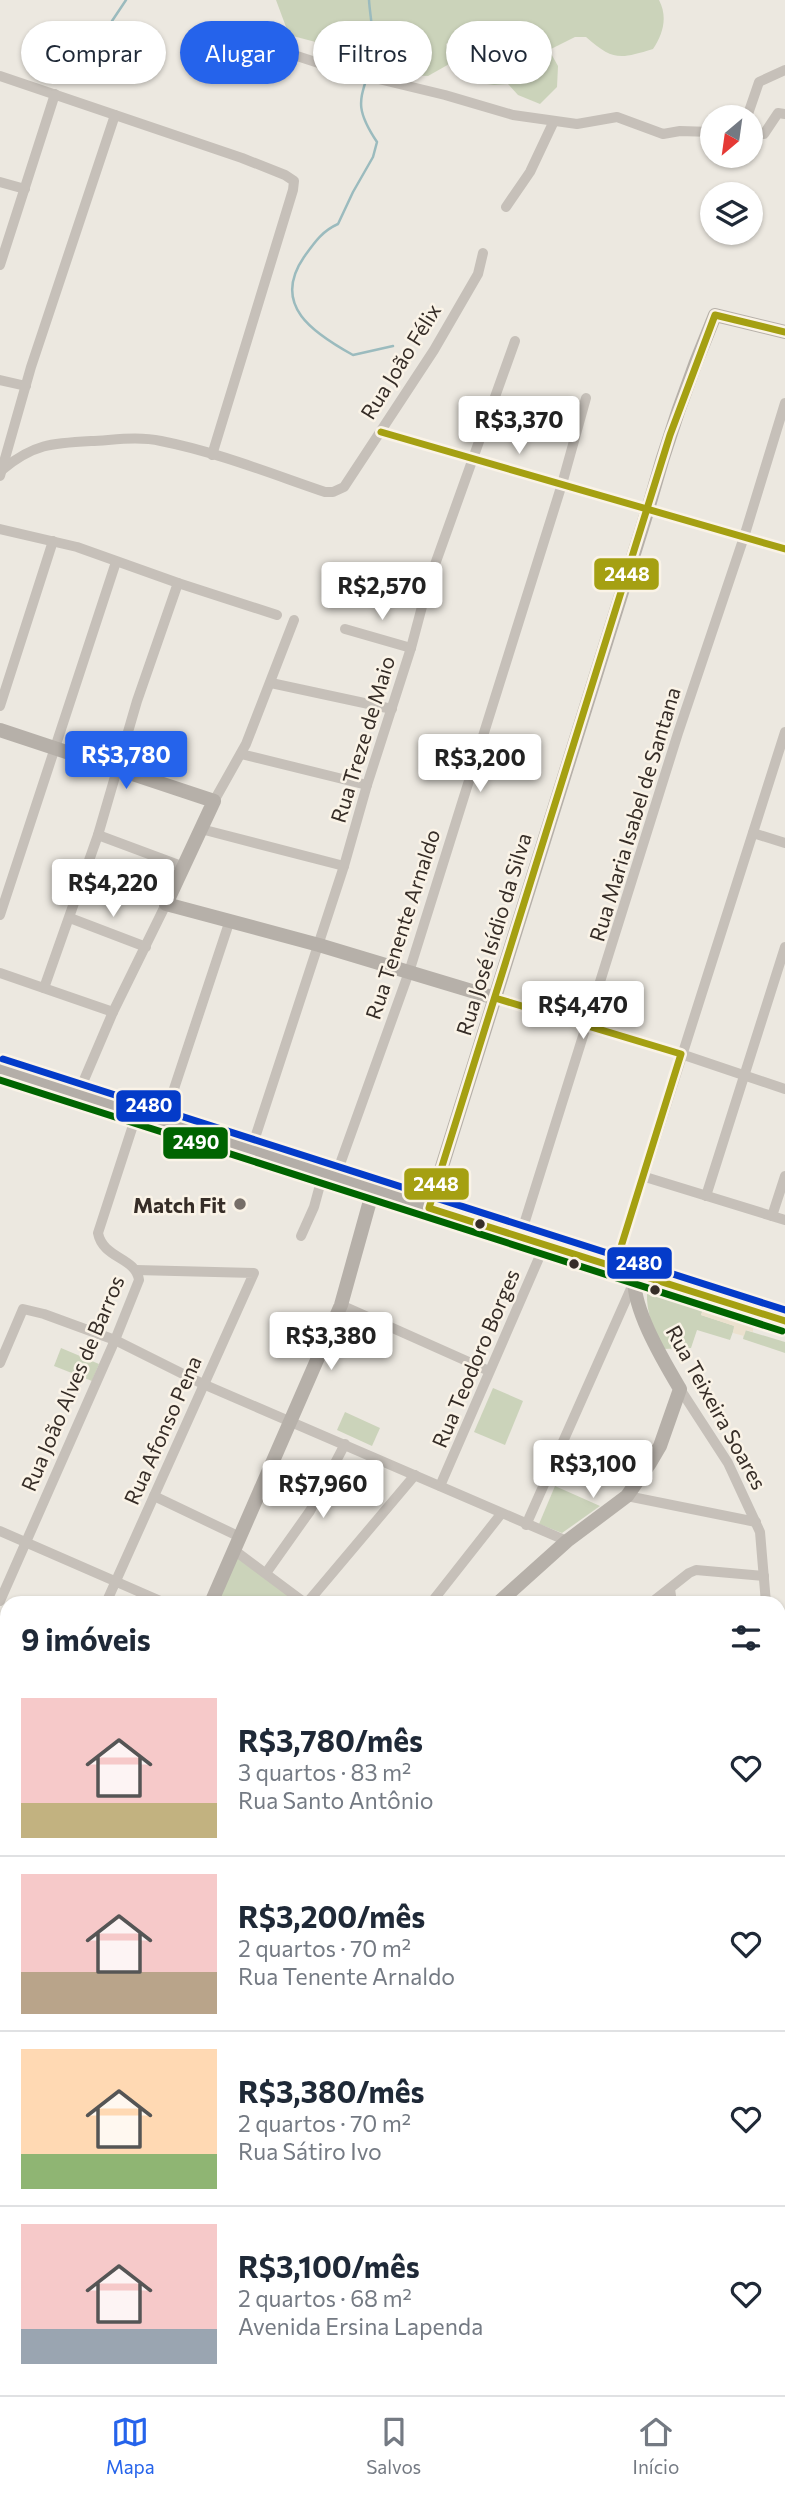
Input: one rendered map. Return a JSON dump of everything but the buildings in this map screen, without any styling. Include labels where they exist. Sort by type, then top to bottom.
[{"type":"main road","points":[[0,1069],[615,1266],[634,1278],[785,1321]]},
{"type":"street","points":[[299,57],[513,115],[577,124],[617,117],[663,134],[700,132]]},
{"type":"street","points":[[751,105],[759,82],[785,70]]},
{"type":"street","points":[[0,76],[242,158],[294,181],[212,455],[160,441],[140,439],[63,442],[29,450],[1,473]]},
{"type":"street","points":[[0,265],[55,94]]},
{"type":"street","points":[[763,134],[778,113],[785,114]]},
{"type":"street","points":[[1,473],[26,386],[115,116]]},
{"type":"street","points":[[506,208],[530,172],[554,121]]},
{"type":"street","points":[[0,182],[25,189]]},
{"type":"street","name":"Rua João Félix","points":[[212,455],[326,492],[344,487],[434,350],[478,274],[483,253]]},
{"type":"street","name":"Rua José Isídio da Silva","points":[[429,1208],[676,413],[715,315],[785,332]]},
{"type":"street","name":"Rua Treze de Maio","points":[[251,1150],[344,866],[428,584],[515,341]]},
{"type":"street","points":[[0,380],[26,386]]},
{"type":"street","name":"Rua Tenente Arnaldo","points":[[302,1236],[329,1176],[409,972],[562,484],[586,398]]},
{"type":"street","name":"Rua Maria Isabel de Santana","points":[[520,1237],[785,403]]},
{"type":"street","points":[[381,432],[785,549]]},
{"type":"street","points":[[0,528],[77,547],[277,615]]},
{"type":"street","points":[[0,706],[53,541]]},
{"type":"street","points":[[0,915],[116,562]]},
{"type":"street","points":[[44,988],[70,918],[137,701],[178,583]]},
{"type":"street","points":[[78,1094],[113,1012],[214,801],[241,754],[294,620]]},
{"type":"street","points":[[345,629],[411,648]]},
{"type":"street","points":[[271,683],[392,709]]},
{"type":"street","points":[[0,730],[214,801]]},
{"type":"street","points":[[615,1266],[753,833],[780,762],[785,732]]},
{"type":"street","points":[[241,754],[367,785]]},
{"type":"street","points":[[201,829],[344,866]]},
{"type":"street","points":[[753,833],[785,843]]},
{"type":"street","points":[[97,835],[184,867]]},
{"type":"street","points":[[166,904],[319,945],[681,1054],[785,1089]]},
{"type":"street","points":[[70,918],[146,947]]},
{"type":"street","points":[[163,1122],[230,920]]},
{"type":"street","points":[[706,1196],[784,951]]},
{"type":"street","points":[[0,973],[113,1012]]},
{"type":"street","name":"Rua João Alves de Barros","points":[[2,1596],[139,1280],[136,1269],[105,1249],[98,1233],[137,1113]]},
{"type":"street","points":[[642,1176],[785,1220]]},
{"type":"street","points":[[772,1216],[785,1176]]},
{"type":"street","points":[[214,1596],[341,1305],[373,1190]]},
{"type":"street","name":"Rua Teodoro Borges","points":[[440,1486],[544,1244]]},
{"type":"street","name":"Rua Afonso Pena","points":[[109,1596],[254,1273],[136,1269]]},
{"type":"street","points":[[526,1524],[574,1421],[634,1278]]},
{"type":"street","name":"Rua Teixeira Soares","points":[[634,1278],[650,1332],[681,1389],[728,1463],[756,1522],[760,1532],[765,1596]]},
{"type":"street","points":[[341,1305],[489,1371]]},
{"type":"street","points":[[0,1363],[23,1309],[44,1314],[115,1340],[203,1384],[568,1541]]},
{"type":"street","points":[[507,1596],[568,1541],[627,1496],[660,1446],[681,1389]]},
{"type":"street","points":[[266,1573],[310,1511],[345,1444]]},
{"type":"street","points":[[312,1596],[415,1475]]},
{"type":"street","points":[[154,1496],[237,1543],[266,1573],[297,1596]]},
{"type":"street","points":[[627,1496],[756,1522]]},
{"type":"street","points":[[437,1596],[501,1514]]},
{"type":"street","points":[[0,1531],[148,1596]]},
{"type":"street","points":[[660,1596],[689,1573],[704,1569],[764,1576]]},
{"type":"street","points":[[670,1589],[671,1596]]},
{"type":"green space","points":[[276,0],[659,0],[664,19],[662,31],[653,49],[624,56],[610,54],[586,37],[575,37],[552,48],[552,21],[446,21],[446,66],[432,74],[432,21],[313,21],[313,41],[299,38],[299,21],[284,21]]},
{"type":"green space","points":[[552,55],[558,66],[557,87],[540,104],[518,95],[508,84],[552,84]]},
{"type":"green space","points":[[650,1290],[704,1306],[701,1315],[735,1326],[730,1340],[697,1330],[691,1348],[663,1349],[649,1315],[647,1292]]},
{"type":"green space","points":[[745,1330],[785,1342],[785,1353],[743,1339]]},
{"type":"green space","points":[[61,1348],[99,1364],[92,1381],[54,1366]]},
{"type":"green space","points":[[493,1388],[523,1401],[505,1445],[474,1432]]},
{"type":"green space","points":[[345,1412],[380,1428],[372,1446],[337,1430]]},
{"type":"green space","points":[[555,1486],[600,1506],[562,1533],[539,1524]]},
{"type":"green space","points":[[235,1556],[290,1596],[217,1596]]},
{"type":"shaded area","points":[[703,1309],[753,1326],[753,1332],[746,1330],[744,1336],[733,1333],[734,1326],[701,1315]]},
{"type":"waterway","points":[[112,21],[126,0]]},
{"type":"waterway","points":[[369,0],[373,48],[361,107],[368,128],[377,142],[373,157],[338,224],[323,234],[304,257],[295,274],[292,289],[294,303],[311,327],[353,355],[393,346]]},
{"type":"transit line","name":"2448","points":[[785,332],[715,315],[670,435],[429,1208],[785,1321]]},
{"type":"transit line","name":"2448","points":[[381,432],[785,549]]},
{"type":"transit line","name":"2448","points":[[495,998],[681,1054],[615,1266]]},
{"type":"transit line","name":"2480","points":[[3,1059],[785,1310]]},
{"type":"transit line","name":"2490","points":[[0,1080],[782,1331]]},
{"type":"place","name":"Match Fit","points":[[240,1204]]}]
